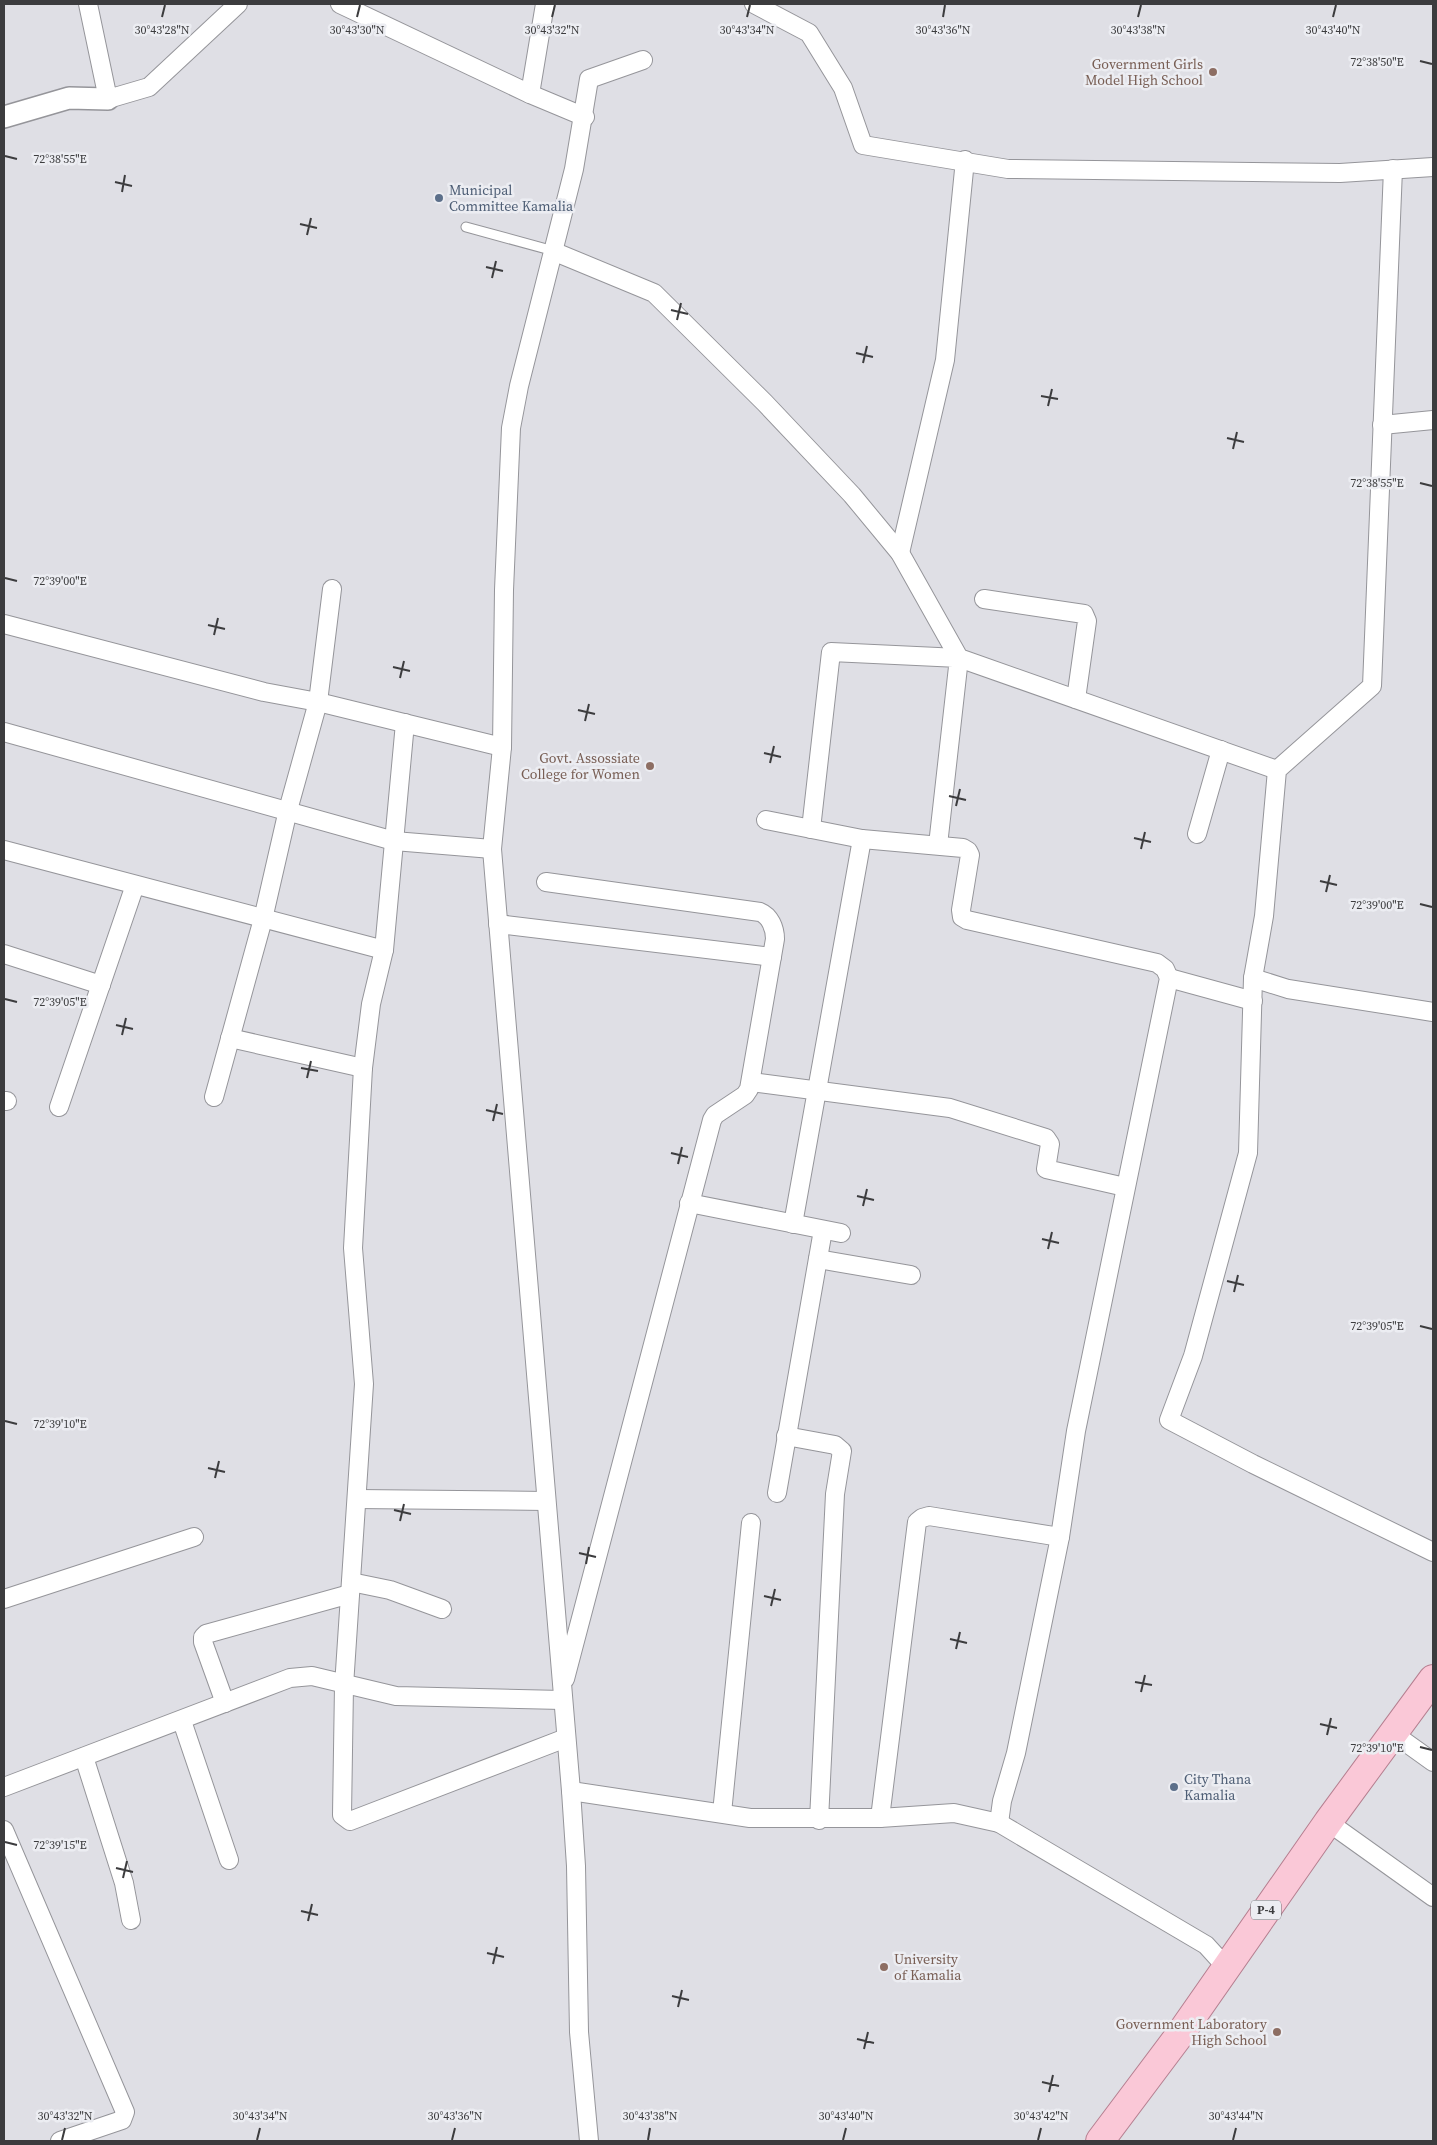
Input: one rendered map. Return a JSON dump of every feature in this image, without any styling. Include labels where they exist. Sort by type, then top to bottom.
[{"type":"main road","name":"P-4","points":[[1100,2141],[1328,1822],[1433,1679]]},
{"type":"street","points":[[88,4],[108,100]]},
{"type":"street","points":[[4,117],[69,98],[108,100],[149,86],[238,4]]},
{"type":"street","points":[[340,4],[530,94],[585,117]]},
{"type":"street","points":[[530,94],[545,4]]},
{"type":"street","points":[[754,4],[809,33],[844,88],[863,145],[1008,168],[1340,173],[1433,167]]},
{"type":"street","points":[[588,2141],[579,2032],[576,1866],[571,1791],[492,849],[502,747],[504,590],[511,428],[519,386],[554,252],[585,117],[589,79],[643,60]]},
{"type":"street","points":[[900,553],[945,360],[965,160]]},
{"type":"street","points":[[1393,170],[1372,686],[1277,770],[1264,916],[1253,978],[1248,1153],[1193,1356],[1169,1420],[1253,1464],[1433,1552]]},
{"type":"street","points":[[554,252],[654,293],[772,410],[852,495],[900,553],[959,658],[938,845]]},
{"type":"street","points":[[1382,425],[1433,420]]},
{"type":"street","points":[[214,1097],[264,919],[288,810],[318,702],[332,589]]},
{"type":"street","points":[[984,600],[1084,614],[1087,622],[1076,699]]},
{"type":"street","points":[[4,624],[264,692],[318,702],[502,747]]},
{"type":"street","points":[[811,829],[831,652],[959,658],[1277,770]]},
{"type":"street","points":[[405,724],[384,950],[371,1004],[364,1068],[353,1248],[364,1384],[344,1686],[342,1815],[350,1821],[566,1738]]},
{"type":"street","points":[[4,732],[394,840],[492,849]]},
{"type":"street","points":[[1197,834],[1221,750]]},
{"type":"street","points":[[766,820],[862,839],[963,848],[968,850],[970,856],[961,910],[962,917],[967,920],[1157,963],[1165,969],[1169,978],[1076,1431],[1060,1537],[1016,1753],[1002,1801],[999,1823]]},
{"type":"street","points":[[793,1224],[862,839]]},
{"type":"street","points":[[4,850],[384,950]]},
{"type":"street","points":[[546,882],[760,912],[767,917],[774,930],[772,957],[748,1093],[713,1118],[688,1203],[562,1696]]},
{"type":"street","points":[[59,1107],[135,885]]},
{"type":"street","points":[[498,924],[772,957]]},
{"type":"street","points":[[4,954],[101,985]]},
{"type":"street","points":[[1169,978],[1253,1001]]},
{"type":"street","points":[[1253,978],[1288,989],[1433,1012]]},
{"type":"street","points":[[230,1038],[364,1068]]},
{"type":"street","points":[[751,1082],[950,1108],[1046,1138],[1050,1144],[1046,1169],[1125,1187]]},
{"type":"street","points":[[688,1203],[841,1233]]},
{"type":"street","points":[[777,1493],[823,1230]]},
{"type":"street","points":[[818,1259],[911,1275]]},
{"type":"street","points":[[786,1436],[835,1445],[842,1451],[835,1494],[819,1820]]},
{"type":"street","points":[[357,1499],[546,1501]]},
{"type":"street","points":[[880,1818],[917,1522],[929,1516],[1060,1537]]},
{"type":"street","points":[[722,1813],[751,1523]]},
{"type":"street","points":[[4,1599],[194,1537]]},
{"type":"street","points":[[225,1703],[203,1642],[203,1637],[206,1634],[350,1588],[390,1590],[442,1608]]},
{"type":"street","points":[[4,1787],[182,1721],[290,1678],[312,1676],[344,1686],[405,1697],[562,1696]]},
{"type":"street","points":[[182,1721],[229,1860]]},
{"type":"street","points":[[1394,1734],[1433,1762]]},
{"type":"street","points":[[84,1757],[124,1883],[131,1920]]},
{"type":"street","points":[[571,1791],[750,1818],[819,1820],[954,1813],[999,1823],[1206,1945],[1226,1967]]},
{"type":"street","points":[[1328,1822],[1433,1896]]},
{"type":"street","points":[[4,1830],[125,2112],[122,2120],[60,2141]]},
{"type":"lane","points":[[466,227],[554,252]]},
{"type":"place","name":"Government Girls Model High School","points":[[1213,72]]},
{"type":"place","name":"Municipal Committee Kamalia","points":[[439,198]]},
{"type":"place","name":"Govt. Assossiate College for Women","points":[[650,766]]},
{"type":"place","name":"City Thana Kamalia","points":[[1174,1787]]},
{"type":"place","name":"University of Kamalia","points":[[884,1967]]},
{"type":"place","name":"Government Laboratory High School","points":[[1277,2032]]}]
